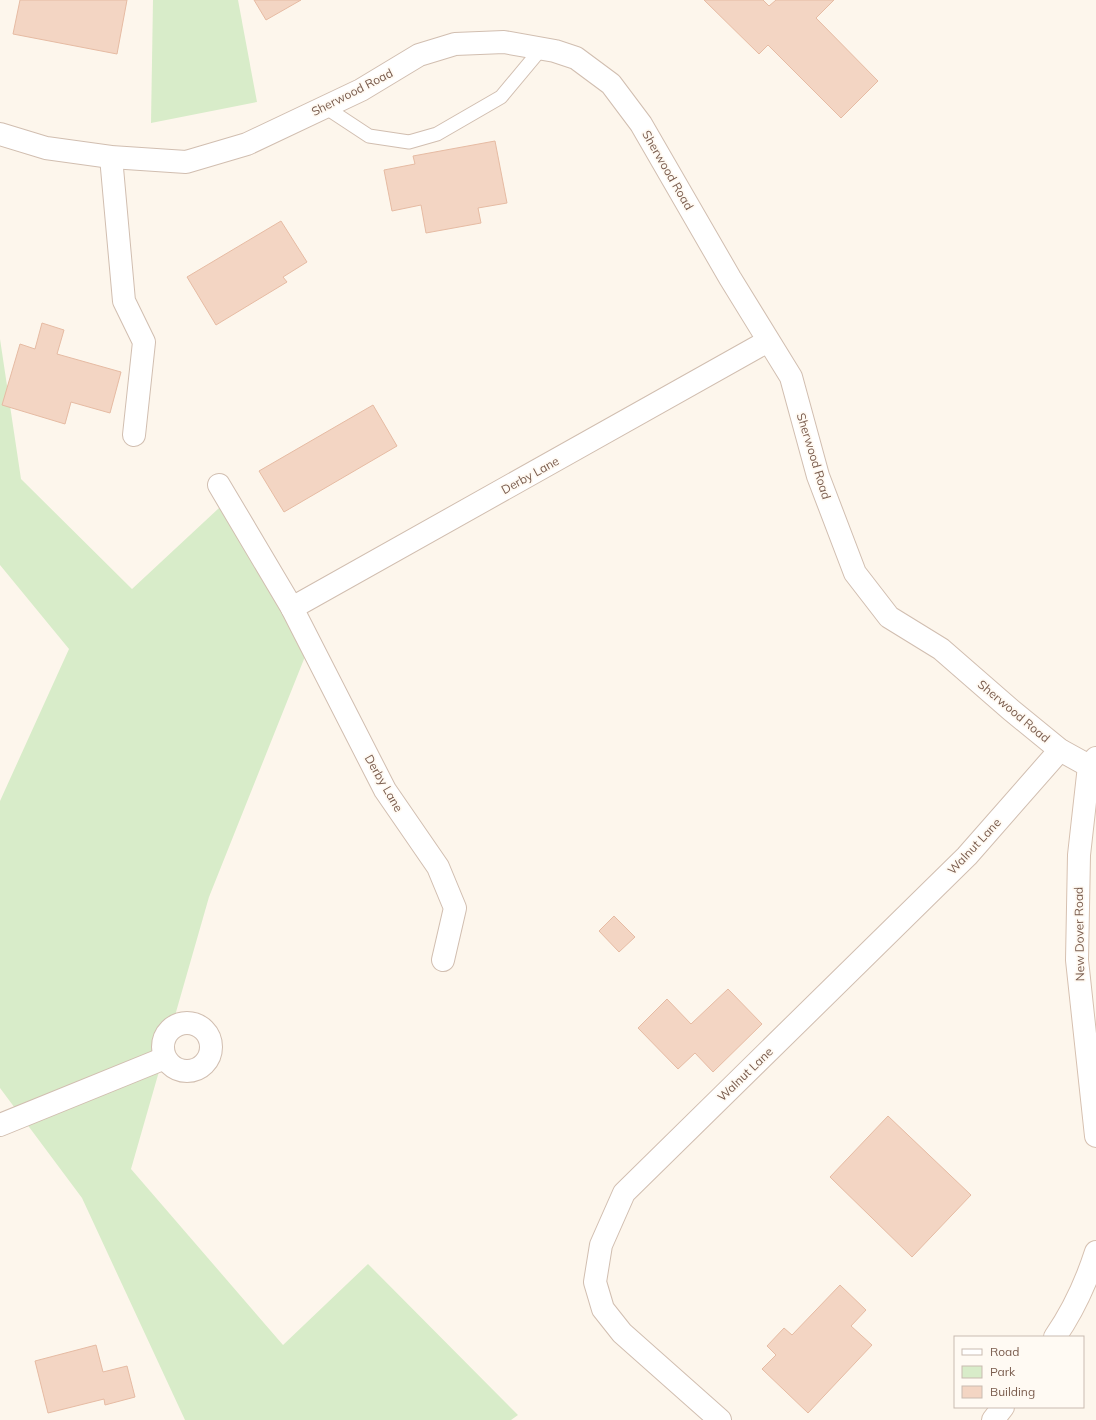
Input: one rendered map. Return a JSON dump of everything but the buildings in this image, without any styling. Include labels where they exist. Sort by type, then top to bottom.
[{"type":"street","name":"Sherwood Road","points":[[0,134],[46,148],[112,157],[186,162],[247,144],[361,90],[419,56],[455,44],[504,42],[555,51],[576,58],[611,84],[641,124],[730,278],[791,377],[818,476],[855,573],[889,617],[941,649],[1011,710],[1060,750],[1093,762]]},
{"type":"street","points":[[112,157],[124,301],[144,342],[134,435]]},
{"type":"street","name":"Derby Lane","points":[[292,608],[768,341]]},
{"type":"street","name":"Derby Lane","points":[[219,485],[292,608],[385,790],[438,867],[455,908],[443,960]]},
{"type":"street","name":"Walnut Lane","points":[[720,1420],[622,1333],[603,1308],[595,1282],[601,1245],[624,1193],[967,856],[1060,750]]},
{"type":"street","name":"New Dover Road","points":[[1093,762],[1078,855],[1077,960],[1096,1136]]},
{"type":"street","points":[[0,1125],[165,1058]]},
{"type":"street","points":[[1056,1336],[1067,1320],[1087,1280],[1096,1252]]},
{"type":"street","points":[[993,1420],[1002,1408]]},
{"type":"lane","points":[[325,107],[369,136],[409,142],[437,134],[501,97],[541,49]]},
{"type":"green space","points":[[153,0],[238,0],[257,102],[151,123]]},
{"type":"green space","points":[[0,339],[21,479],[132,589],[233,495],[314,634],[209,897],[131,1169],[283,1345],[368,1264],[518,1415],[511,1420],[185,1420],[82,1198],[0,1088],[0,801],[69,649],[0,565]]}]
